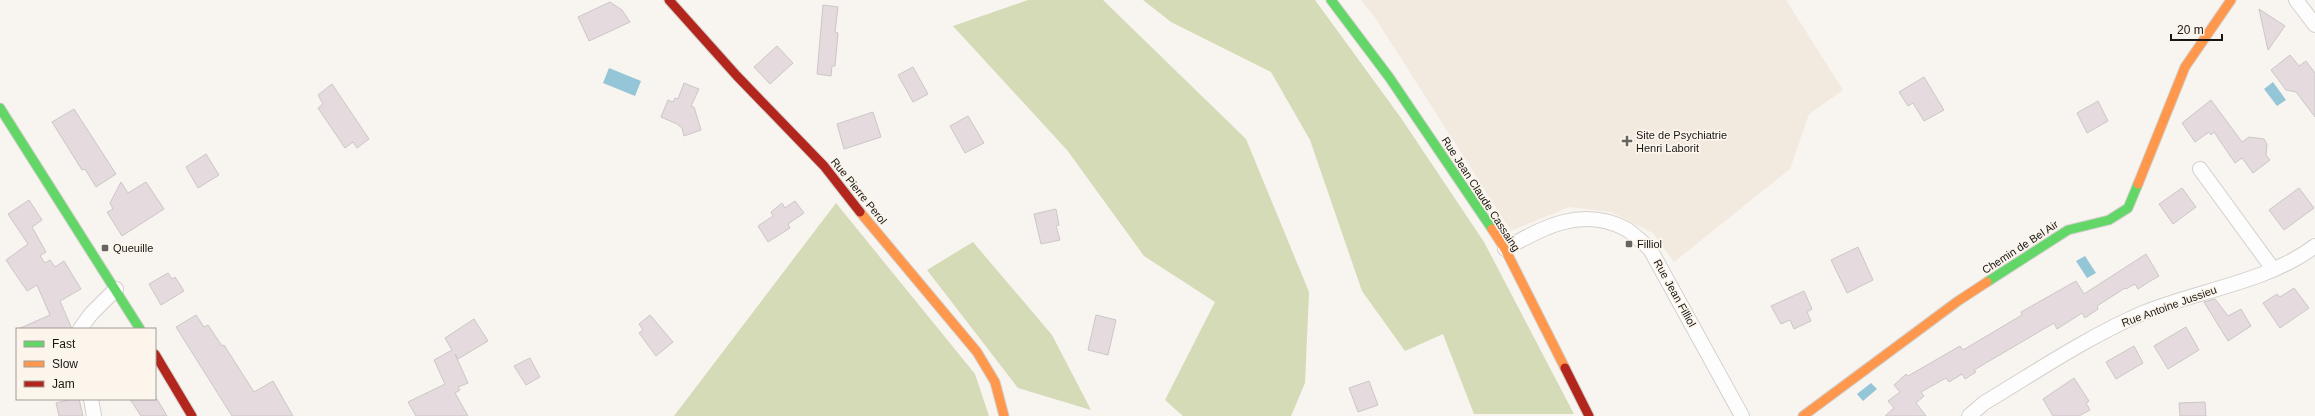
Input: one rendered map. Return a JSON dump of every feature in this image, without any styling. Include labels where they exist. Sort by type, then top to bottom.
[{"type":"street","name":"Rue Pierre Perol","points":[[669,0],[737,76],[824,166],[906,269],[977,352],[995,382],[1004,416]]},
{"type":"street","name":"Rue Jean Claude Cassaing","points":[[1331,0],[1389,77],[1504,249],[1589,416]]},
{"type":"street","name":"Chemin de Bel Air","points":[[1803,416],[1958,301],[2033,252],[2068,230],[2109,220],[2128,208],[2185,67],[2231,0]]},
{"type":"street","points":[[2296,0],[2315,25]]},
{"type":"street","points":[[0,108],[139,328]]},
{"type":"street","points":[[2200,169],[2273,269]]},
{"type":"street","name":"Rue Jean Filliol","points":[[1504,249],[1539,229],[1556,222],[1578,218],[1599,220],[1626,230],[1650,249],[1742,416]]},
{"type":"street","name":"Rue Antoine Jussieu","points":[[1969,416],[1984,403],[2108,329],[2144,313],[2273,269],[2315,246]]},
{"type":"street","points":[[81,328],[91,314],[116,289]]},
{"type":"street","points":[[156,356],[192,416]]},
{"type":"street","points":[[91,400],[94,416]]},
{"type":"shaded area","name":"Site de Psychiatrie Henri Laborit","points":[[1361,0],[1786,0],[1843,90],[1809,114],[1790,169],[1674,262],[1653,233],[1611,212],[1569,207],[1511,231],[1374,16]]},
{"type":"green space","points":[[1028,0],[1103,0],[1246,139],[1309,292],[1305,383],[1291,416],[1183,416],[1165,400],[1215,302],[1144,256],[1067,150],[953,26]]},
{"type":"green space","points":[[1143,0],[1315,0],[1401,118],[1484,242],[1574,414],[1474,414],[1443,334],[1405,351],[1362,291],[1310,140],[1271,72],[1171,22]]},
{"type":"green space","points":[[836,203],[975,374],[989,416],[674,416]]},
{"type":"green space","points":[[973,242],[1052,335],[1091,410],[1018,388],[927,270]]},
{"type":"water","points":[[609,68],[641,81],[635,96],[603,83]]},
{"type":"water","points":[[2273,82],[2286,100],[2277,106],[2264,89]]},
{"type":"water","points":[[2085,256],[2096,273],[2087,278],[2076,261]]},
{"type":"water","points":[[1871,383],[1877,389],[1863,401],[1857,394]]},
{"type":"building","points":[[610,2],[622,10],[630,22],[589,41],[578,17]]},
{"type":"building","points":[[823,5],[838,7],[835,32],[838,33],[835,66],[832,66],[831,76],[817,74]]},
{"type":"building","points":[[2259,9],[2285,26],[2268,50]]},
{"type":"building","points":[[777,46],[793,63],[770,84],[754,67]]},
{"type":"building","points":[[2290,55],[2299,66],[2306,61],[2315,73],[2315,117],[2296,92],[2286,90],[2271,70]]},
{"type":"building","points":[[913,67],[928,94],[913,102],[898,75]]},
{"type":"building","points":[[1924,77],[1944,110],[1924,121],[1913,103],[1908,106],[1899,92]]},
{"type":"building","points":[[684,83],[699,89],[691,106],[694,107],[701,130],[684,136],[682,128],[677,124],[661,117],[668,100],[673,102],[675,98],[678,99]]},
{"type":"building","points":[[332,84],[369,139],[357,148],[353,142],[345,148],[318,108],[323,104],[318,95]]},
{"type":"building","points":[[2211,100],[2242,142],[2249,137],[2264,139],[2267,144],[2266,155],[2270,160],[2253,173],[2242,158],[2235,163],[2214,132],[2211,135],[2209,132],[2195,142],[2182,123]]},
{"type":"building","points":[[2098,101],[2108,121],[2087,133],[2077,113]]},
{"type":"building","points":[[74,109],[116,174],[96,187],[85,169],[82,170],[52,122]]},
{"type":"building","points":[[873,112],[881,137],[844,149],[837,124]]},
{"type":"building","points":[[968,116],[984,143],[965,153],[950,126]]},
{"type":"building","points":[[206,154],[219,175],[198,188],[186,167]]},
{"type":"building","points":[[121,182],[128,193],[146,182],[164,209],[122,236],[107,212],[113,209],[110,203]]},
{"type":"building","points":[[2182,188],[2196,207],[2173,224],[2159,204]]},
{"type":"building","points":[[2299,188],[2314,208],[2284,230],[2269,210]]},
{"type":"building","points":[[29,200],[42,220],[32,227],[46,252],[40,256],[45,263],[50,260],[55,267],[64,261],[81,289],[60,301],[72,328],[20,328],[50,315],[37,285],[27,291],[6,260],[28,244],[8,214]]},
{"type":"building","points":[[795,201],[804,213],[788,224],[790,228],[768,242],[758,226],[773,216],[771,212],[782,203],[785,208]]},
{"type":"building","points":[[1056,209],[1059,225],[1056,226],[1060,240],[1041,244],[1034,214]]},
{"type":"building","points":[[1858,247],[1873,280],[1847,293],[1831,260]]},
{"type":"building","points":[[2146,254],[2159,276],[2138,289],[2135,284],[2126,289],[2125,288],[2097,306],[2098,309],[2085,318],[2082,313],[2057,329],[2054,323],[1974,370],[1976,372],[1965,379],[1962,374],[1949,382],[1946,378],[1921,392],[1924,396],[1916,403],[1926,416],[1885,416],[1894,408],[1888,401],[1900,392],[1894,385],[1906,374],[1908,376],[1960,346],[1963,350],[2022,315],[2021,312],[2076,281],[2084,294]]},
{"type":"building","points":[[168,273],[172,279],[175,277],[184,291],[161,305],[149,284]]},
{"type":"building","points":[[2294,288],[2309,308],[2280,328],[2263,303],[2277,294],[2280,297]]},
{"type":"building","points":[[1804,291],[1812,309],[1807,312],[1811,321],[1794,329],[1790,320],[1781,324],[1771,306]]},
{"type":"building","points":[[2215,299],[2228,316],[2241,309],[2251,326],[2228,341],[2204,302]]},
{"type":"building","points":[[196,315],[204,327],[208,325],[222,346],[224,345],[254,392],[273,381],[293,416],[232,416],[176,327]]},
{"type":"building","points":[[650,315],[673,342],[656,356],[639,333],[643,330],[639,324]]},
{"type":"building","points":[[1096,315],[1116,320],[1108,355],[1088,350]]},
{"type":"building","points":[[474,319],[488,341],[458,359],[455,354],[468,383],[458,387],[460,390],[455,393],[468,416],[416,416],[408,402],[445,384],[434,360],[452,350],[445,338]]},
{"type":"building","points":[[2186,327],[2199,350],[2168,369],[2154,346]]},
{"type":"building","points":[[2134,346],[2143,363],[2116,379],[2106,362]]},
{"type":"building","points":[[530,358],[540,377],[526,385],[514,366]]},
{"type":"building","points":[[2074,378],[2089,401],[2086,403],[2090,410],[2079,416],[2053,416],[2043,399]]},
{"type":"building","points":[[1369,381],[1378,405],[1358,412],[1349,388]]},
{"type":"building","points":[[157,399],[167,416],[141,416],[131,400]]},
{"type":"building","points":[[68,400],[79,400],[83,416],[59,416],[56,403]]},
{"type":"building","points":[[2205,402],[2206,416],[2180,416],[2179,403]]},
{"type":"traffic: fast","points":[[1331,0],[1389,77],[1492,229]]},
{"type":"traffic: fast","points":[[0,108],[139,328]]},
{"type":"traffic: fast","points":[[1987,282],[2068,230],[2109,220],[2128,208],[2138,184]]},
{"type":"traffic: slow","points":[[2138,184],[2185,67],[2231,0]]},
{"type":"traffic: slow","points":[[860,212],[977,352],[995,382],[1004,416]]},
{"type":"traffic: slow","points":[[1492,229],[1505,249],[1565,368]]},
{"type":"traffic: slow","points":[[1803,416],[1958,301],[1987,282]]},
{"type":"traffic: jam","points":[[669,0],[737,76],[824,166],[860,212]]},
{"type":"traffic: jam","points":[[156,356],[192,416]]},
{"type":"traffic: jam","points":[[1565,368],[1589,416]]},
{"type":"place","name":"Site de Psychiatrie Henri Laborit","points":[[1627,141]]},
{"type":"place","name":"Filliol","points":[[1629,244]]},
{"type":"place","name":"Queuille","points":[[105,248]]}]
